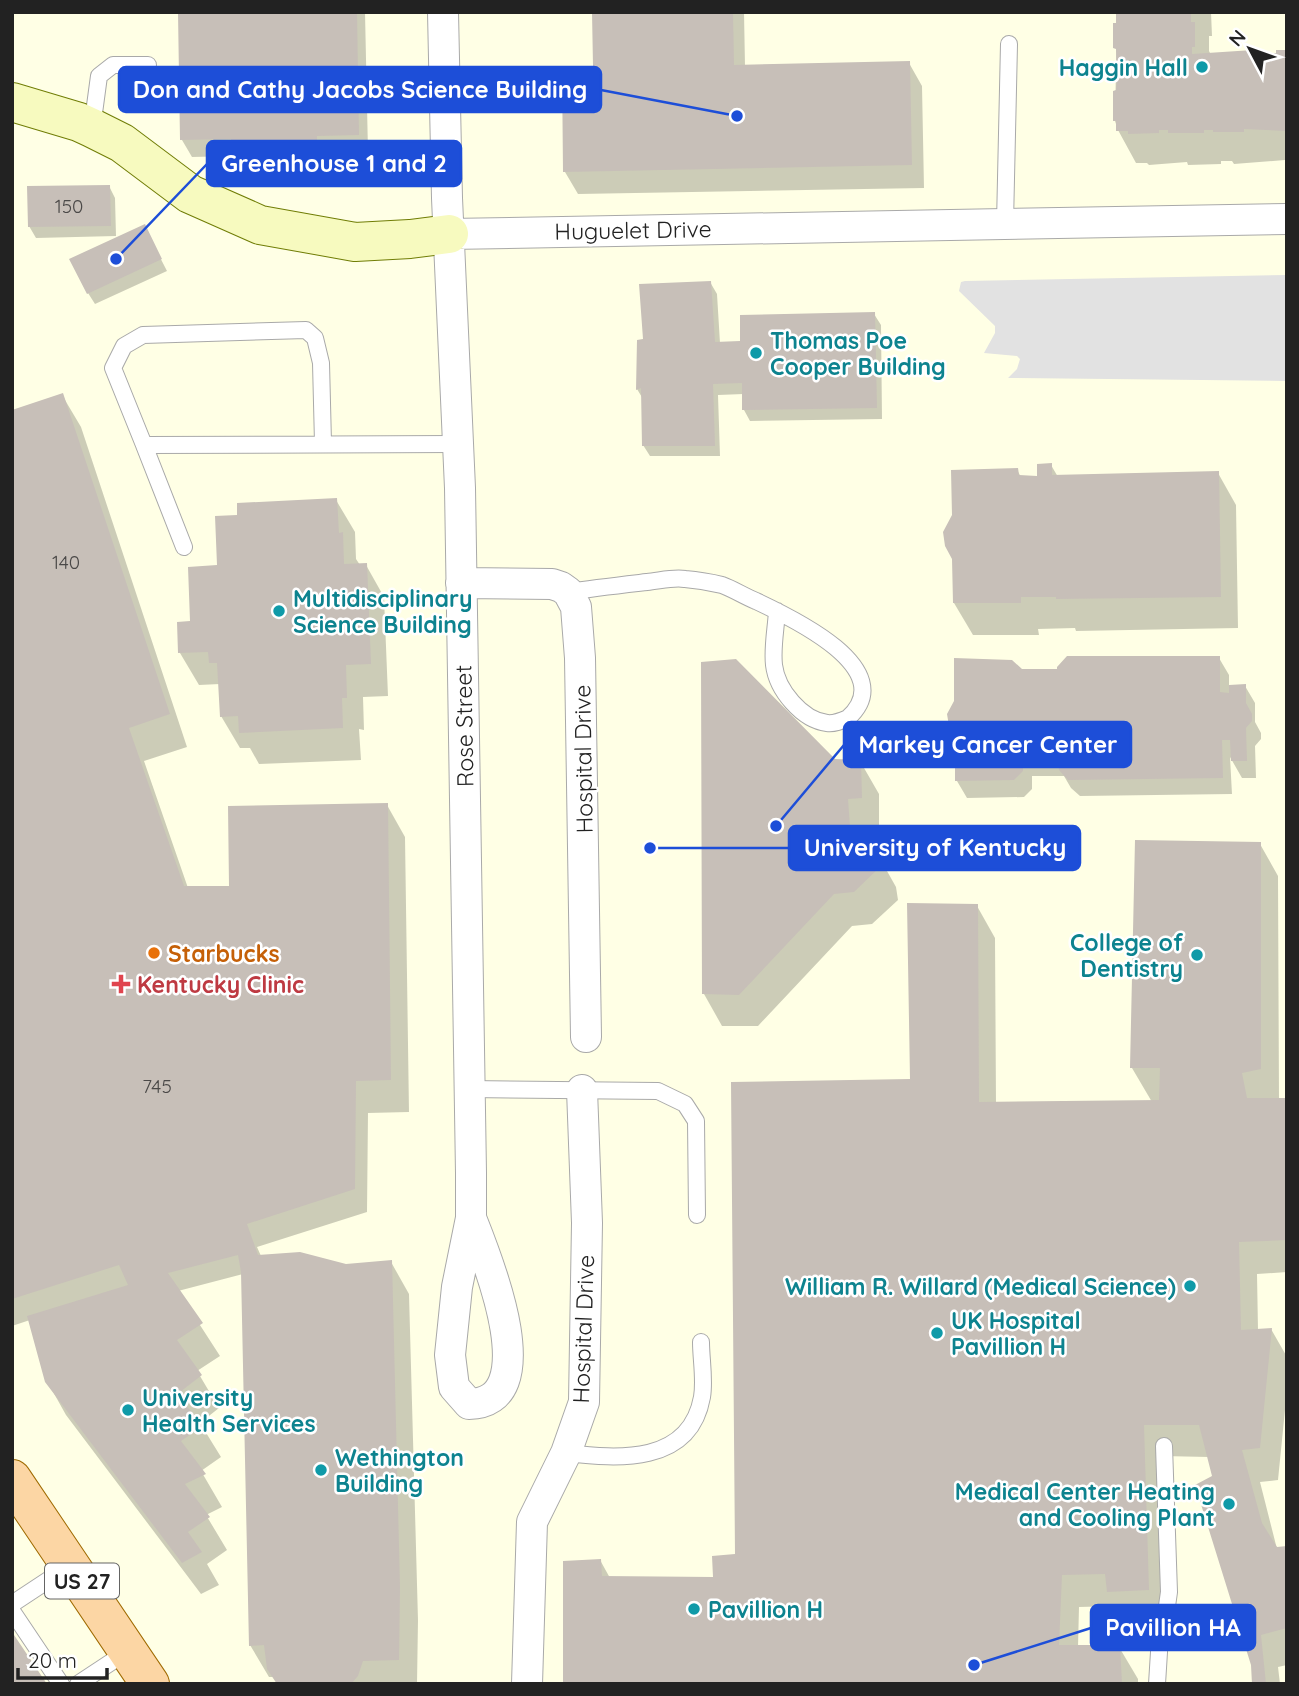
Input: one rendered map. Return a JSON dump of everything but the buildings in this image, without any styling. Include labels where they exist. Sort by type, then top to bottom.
[{"type":"main road","name":"US 27","points":[[16,1494],[71,1565],[150,1684]]},
{"type":"street","name":"Rose Street","points":[[443,12],[458,444],[471,1218]]},
{"type":"street","name":"Huguelet Drive","points":[[12,102],[92,128],[122,143],[190,194],[260,225],[355,242],[449,234],[1287,219]]},
{"type":"street","points":[[461,583],[552,584],[568,592]]},
{"type":"street","name":"Hospital Drive","points":[[568,592],[576,607],[582,680],[586,1037]]},
{"type":"street","name":"Hospital Drive","points":[[527,1684],[532,1522],[566,1453],[584,1402],[587,1223],[582,1090]]},
{"type":"street","points":[[471,1218],[498,1294],[508,1354],[505,1379],[500,1391],[491,1400],[468,1404],[454,1387],[450,1355],[457,1287],[471,1218]]},
{"type":"lane","points":[[1005,223],[1009,44]]},
{"type":"lane","points":[[92,128],[99,76],[113,65],[148,65]]},
{"type":"lane","points":[[184,547],[114,368],[124,346],[143,335],[306,330],[316,338],[321,363],[323,443]]},
{"type":"lane","points":[[144,444],[458,444]]},
{"type":"lane","points":[[568,592],[680,578],[722,585],[777,611],[835,647],[854,667],[861,680],[862,692],[860,702],[848,718],[827,723],[816,719],[788,696],[776,676],[774,663],[777,611]]},
{"type":"lane","points":[[469,1089],[658,1091],[685,1104],[696,1121],[697,1215]]},
{"type":"lane","points":[[566,1453],[642,1456],[654,1453],[679,1438],[694,1418],[702,1396],[701,1342]]},
{"type":"lane","points":[[1157,1684],[1160,1636],[1169,1592],[1164,1446]]},
{"type":"lane","points":[[12,1604],[71,1565]]},
{"type":"lane","points":[[12,1611],[30,1647],[54,1680]]},
{"type":"lane","points":[[78,1684],[128,1651]]},
{"type":"shaded area","points":[[12,12],[1287,12],[1287,1684],[12,1684]]},
{"type":"shaded area","points":[[1287,275],[1287,384],[1286,381],[1008,378],[1017,369],[1020,359],[1017,356],[984,353],[995,333],[995,326],[959,291],[961,282],[965,281]]},
{"type":"place","name":"Haggin Hall","points":[[1202,67]]},
{"type":"place","name":"Don and Cathy Jacobs Science Building","points":[[737,116]]},
{"type":"place","name":"Greenhouse 1 and 2","points":[[116,259]]},
{"type":"place","name":"Thomas Poe Cooper Building","points":[[756,353]]},
{"type":"place","name":"Multidisciplinary Science Building","points":[[279,611]]},
{"type":"place","name":"Markey Cancer Center","points":[[776,826]]},
{"type":"place","name":"University of Kentucky","points":[[650,848]]},
{"type":"place","name":"Starbucks","points":[[154,953]]},
{"type":"place","name":"College of Dentistry","points":[[1197,955]]},
{"type":"place","name":"Kentucky Clinic","points":[[121,984]]},
{"type":"place","name":"William R. Willard (Medical Science)","points":[[1190,1286]]},
{"type":"place","name":"UK Hospital Pavillion H","points":[[937,1333]]},
{"type":"place","name":"University Health Services","points":[[128,1410]]},
{"type":"place","name":"Wethington Building","points":[[321,1470]]},
{"type":"place","name":"Medical Center Heating and Cooling Plant","points":[[1229,1504]]},
{"type":"place","name":"Pavillion H","points":[[694,1609]]},
{"type":"place","name":"Pavillion HA","points":[[974,1665]]}]
